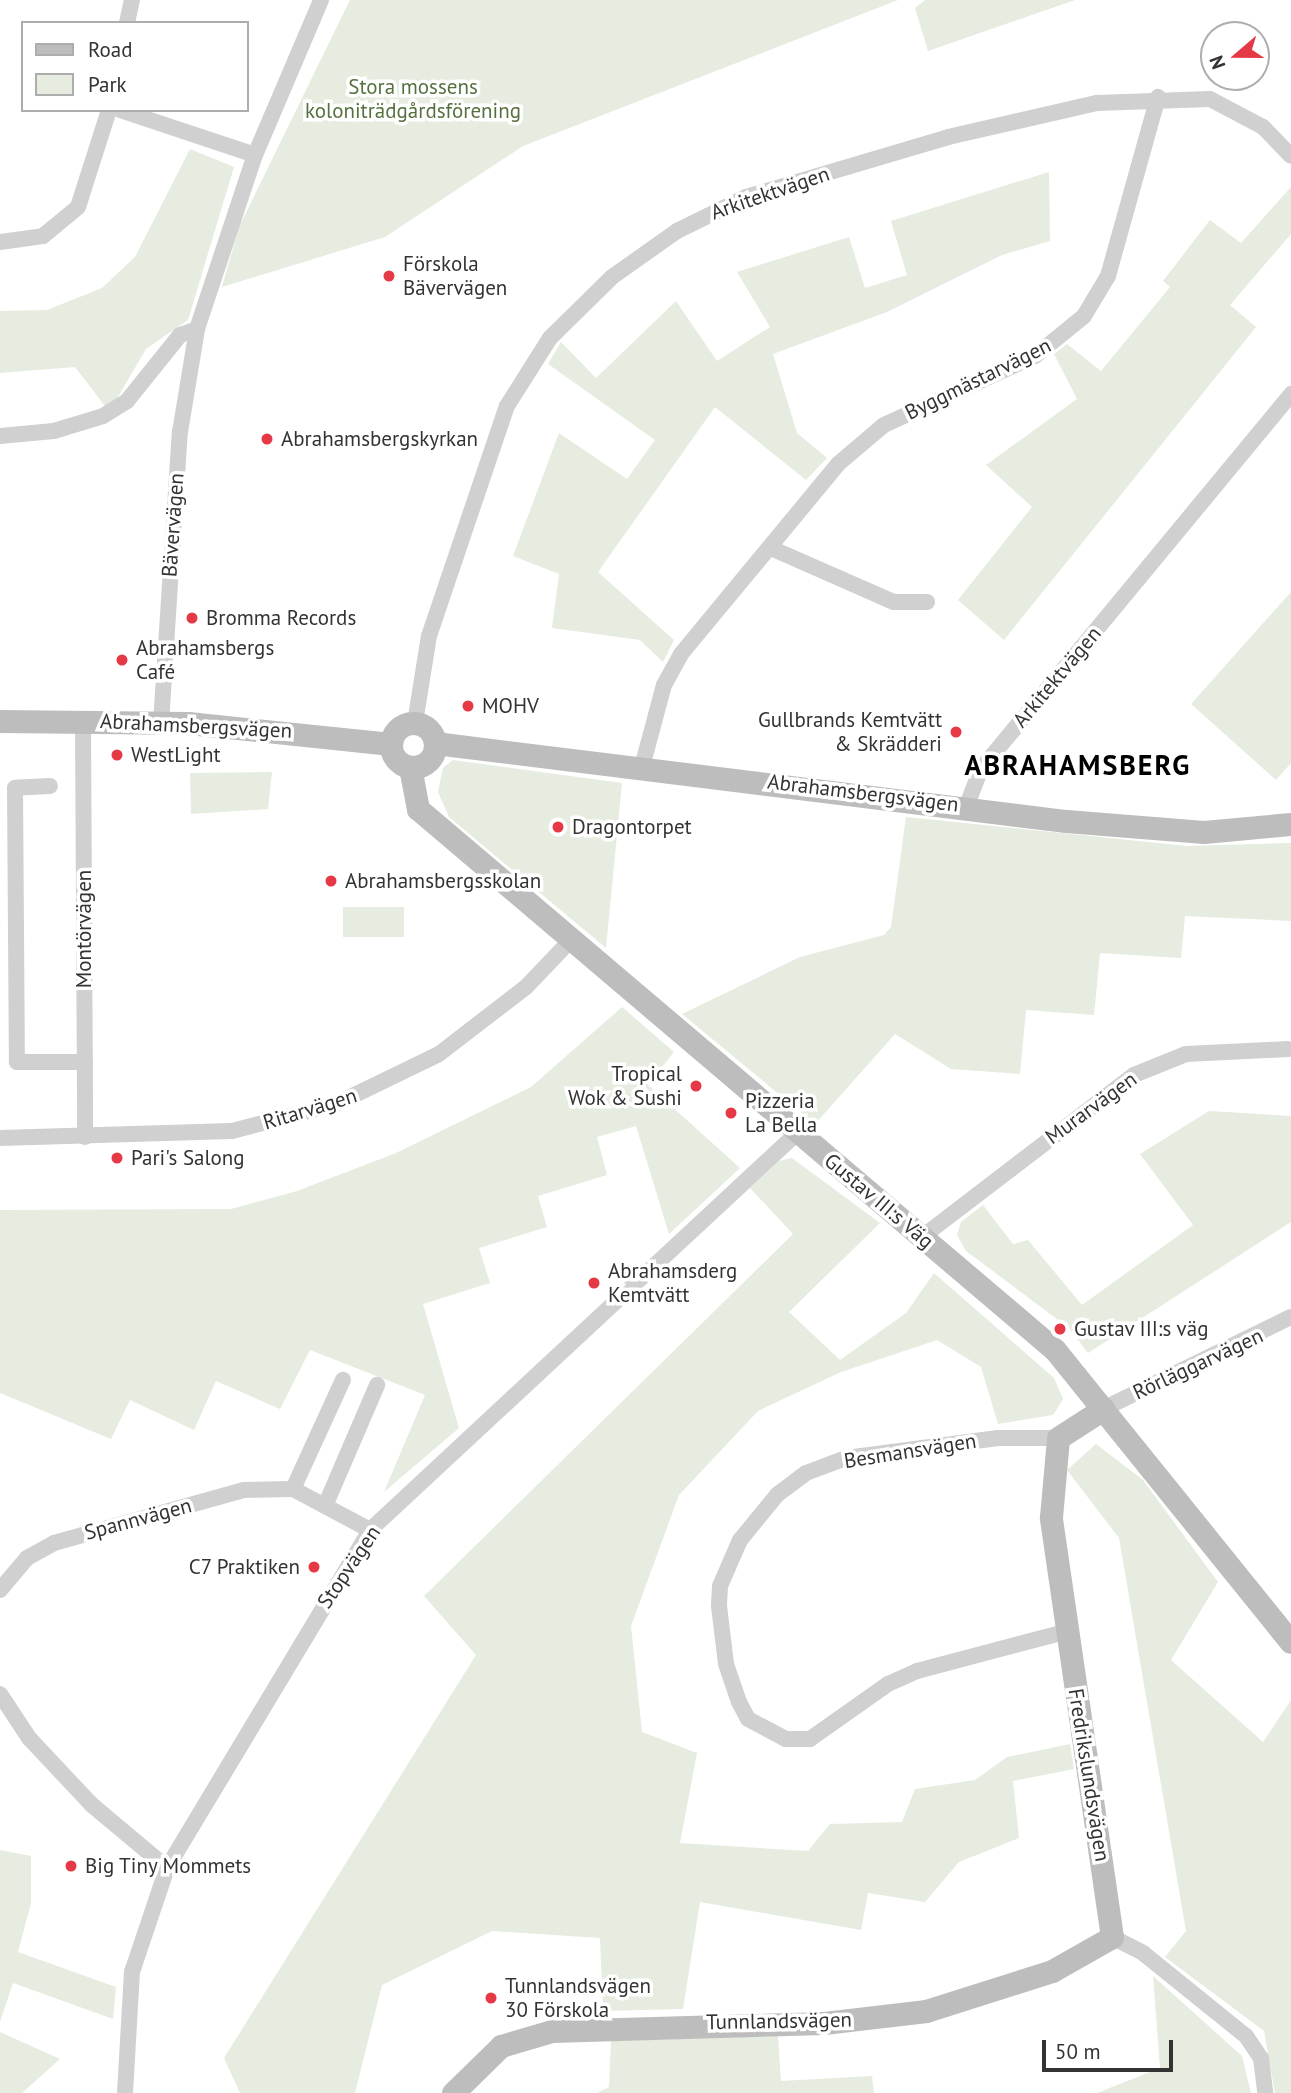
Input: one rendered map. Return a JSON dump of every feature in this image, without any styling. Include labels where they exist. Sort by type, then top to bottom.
[{"type":"street","points":[[127,21],[132,0]]},
{"type":"street","name":"Bävervägen","points":[[161,723],[180,432],[197,329],[255,155],[321,0]]},
{"type":"street","name":"Arkitektvägen","points":[[415,723],[429,636],[507,406],[550,338],[612,277],[677,231],[746,197],[948,137],[1097,103],[1192,96],[1233,107],[1291,156]]},
{"type":"street","name":"Byggmästarvägen","points":[[642,767],[664,685],[681,654],[773,549],[838,464],[884,425],[1035,356],[1084,316],[1108,276],[1157,97]]},
{"type":"street","points":[[0,242],[43,236],[78,207],[108,112]]},
{"type":"street","points":[[126,112],[255,155]]},
{"type":"street","points":[[0,436],[54,431],[103,416],[127,401],[180,335],[197,329]]},
{"type":"street","name":"Arkitektvägen","points":[[967,805],[981,769],[1291,394]]},
{"type":"street","points":[[773,549],[894,602],[927,602]]},
{"type":"street","name":"Abrahamsbergsvägen","points":[[0,722],[83,720],[283,729],[391,744]]},
{"type":"street","name":"Montörvägen","points":[[83,720],[85,1137]]},
{"type":"street","points":[[415,723],[428,729],[435,743],[429,761],[410,767],[396,759],[391,744],[398,728],[415,723]]},
{"type":"street","name":"Abrahamsbergsvägen","points":[[435,743],[1204,832],[1291,824]]},
{"type":"street","name":"Gustav III:s Väg","points":[[410,767],[418,809],[570,941],[1055,1350],[1291,1642]]},
{"type":"street","points":[[50,786],[7,788],[17,919],[17,1062],[85,1062]]},
{"type":"street","points":[[0,913],[17,919]]},
{"type":"street","name":"Ritarvägen","points":[[0,1138],[232,1131],[336,1104],[439,1054],[526,987],[570,941]]},
{"type":"street","points":[[0,1004],[17,1003]]},
{"type":"street","name":"Murarvägen","points":[[922,1237],[1134,1075],[1186,1054],[1288,1049]]},
{"type":"street","name":"Stopvägen","points":[[125,2093],[132,1972],[167,1868],[370,1530],[797,1133]]},
{"type":"street","name":"Rörläggarvägen","points":[[1103,1409],[1291,1317]]},
{"type":"street","points":[[293,1489],[343,1380]]},
{"type":"street","points":[[325,1506],[377,1385]]},
{"type":"street","points":[[1058,1437],[1103,1409]]},
{"type":"street","name":"Fredrikslundsvägen","points":[[1058,1437],[1051,1517],[1065,1632],[1112,1937]]},
{"type":"street","name":"Besmansvägen","points":[[1058,1437],[998,1438],[846,1458],[806,1473],[777,1494],[740,1540],[720,1586],[719,1606],[726,1664],[739,1702],[748,1719],[786,1739],[810,1739],[888,1684],[917,1671],[1065,1632]]},
{"type":"street","name":"Spannvägen","points":[[0,1590],[27,1558],[54,1543],[244,1490],[293,1489],[370,1530]]},
{"type":"street","points":[[0,1694],[29,1738],[92,1805],[167,1868]]},
{"type":"street","points":[[1112,1937],[1143,1953],[1246,2036],[1261,2058],[1265,2093]]},
{"type":"street","name":"Tunnlandsvägen","points":[[453,2093],[501,2046],[552,2031],[824,2023],[926,2011],[1052,1971],[1112,1937]]},
{"type":"green space","name":"Stora mossens koloniträdgårdsförening","points":[[350,0],[898,0],[523,146],[385,237],[222,287],[239,227]]},
{"type":"green space","points":[[925,0],[1075,0],[928,51],[915,8]]},
{"type":"green space","points":[[190,149],[234,167],[188,320],[146,349],[115,402],[105,406],[75,367],[0,373],[0,311],[47,310],[102,288],[135,257]]},
{"type":"green space","points":[[1049,172],[1050,241],[1002,255],[887,312],[773,354],[797,433],[827,458],[806,480],[715,407],[598,572],[674,640],[663,662],[640,640],[552,628],[559,574],[513,556],[559,433],[627,479],[655,440],[548,364],[561,342],[596,378],[676,301],[717,361],[770,327],[737,272],[849,237],[865,288],[907,275],[891,221]]},
{"type":"green space","points":[[1291,187],[1291,234],[1230,305],[1256,327],[1004,640],[958,600],[1032,507],[986,465],[1077,399],[1054,354],[1067,344],[1101,371],[1170,287],[1163,281],[1210,220],[1241,243]]},
{"type":"green space","points":[[1291,592],[1291,763],[1276,780],[1191,704]]},
{"type":"green space","points":[[453,760],[622,783],[606,948],[449,817],[438,792],[443,768]]},
{"type":"green space","points":[[272,772],[268,809],[191,814],[190,773]]},
{"type":"green space","points":[[906,817],[1187,846],[1291,843],[1291,921],[1185,916],[1181,958],[1100,953],[1094,1015],[1026,1010],[1020,1074],[951,1069],[895,1034],[815,1124],[682,1014],[800,957],[884,935],[891,927]]},
{"type":"green space","points":[[343,907],[404,907],[404,937],[343,937]]},
{"type":"green space","points":[[622,1007],[674,1052],[648,1085],[740,1168],[669,1234],[636,1126],[597,1137],[607,1175],[538,1196],[547,1227],[479,1248],[490,1283],[423,1304],[459,1428],[384,1492],[425,1395],[310,1350],[280,1409],[216,1381],[194,1430],[130,1400],[111,1439],[0,1393],[0,1210],[231,1209],[297,1191],[396,1153],[531,1087]]},
{"type":"green space","points":[[1209,1111],[1291,1116],[1291,1222],[1088,1353],[1069,1328],[966,1251],[957,1235],[961,1222],[983,1205],[1013,1244],[1028,1240],[1082,1305],[1193,1225],[1140,1154]]},
{"type":"green space","points":[[792,1158],[880,1223],[789,1312],[840,1360],[906,1313],[934,1273],[1054,1378],[1063,1399],[1053,1415],[998,1424],[981,1367],[937,1340],[841,1372],[758,1411],[679,1495],[631,1626],[642,1732],[697,1753],[680,1843],[808,1851],[830,1824],[902,1822],[915,1789],[975,1780],[1007,1757],[1070,1744],[1074,1769],[1013,1781],[1019,1838],[959,1862],[925,1902],[868,1893],[861,1930],[700,1902],[683,2009],[603,2011],[600,1938],[492,1931],[382,1985],[355,2093],[240,2093],[224,2058],[476,1655],[424,1596],[793,1234],[750,1188],[779,1161]]},
{"type":"green space","points":[[1096,1444],[1143,1480],[1218,1582],[1171,1660],[1263,1742],[1291,1700],[1291,2093],[1275,2093],[1264,2031],[1165,1957],[1186,1931],[1119,1538],[1067,1470]]},
{"type":"green space","points":[[0,1850],[31,1856],[31,1903],[18,1952],[116,1987],[113,2019],[13,1983],[0,2022]]},
{"type":"green space","points":[[1153,1976],[1242,2056],[1251,2093],[1097,2093],[1160,2068]]},
{"type":"green space","points":[[0,2032],[60,2059],[22,2093],[0,2093]]},
{"type":"green space","points":[[778,2036],[781,2081],[872,2076],[874,2093],[597,2093],[609,2087],[611,2041]]},
{"type":"place","name":"Förskola Bävervägen","points":[[389,276]]},
{"type":"place","name":"Abrahamsbergskyrkan","points":[[267,439]]},
{"type":"place","name":"Bromma Records","points":[[192,618]]},
{"type":"place","name":"Abrahamsbergs Café","points":[[122,660]]},
{"type":"place","name":"MOHV","points":[[468,706]]},
{"type":"place","name":"Gullbrands Kemtvätt & Skrädderi","points":[[956,732]]},
{"type":"place","name":"WestLight","points":[[117,755]]},
{"type":"place","name":"Dragontorpet","points":[[558,827]]},
{"type":"place","name":"Abrahamsbergsskolan","points":[[331,881]]},
{"type":"place","name":"Tropical Wok & Sushi","points":[[696,1086]]},
{"type":"place","name":"Pizzeria La Bella","points":[[731,1113]]},
{"type":"place","name":"Pari's Salong","points":[[117,1158]]},
{"type":"place","name":"Abrahamsderg Kemtvätt","points":[[594,1283]]},
{"type":"place","name":"Gustav III:s väg","points":[[1060,1329]]},
{"type":"place","name":"C7 Praktiken","points":[[314,1567]]},
{"type":"place","name":"Big Tiny Mommets","points":[[71,1866]]},
{"type":"place","name":"Tunnlandsvägen 30 Förskola","points":[[491,1998]]},
{"type":"district","name":"ABRAHAMSBERG","points":[[1078,765]]}]
